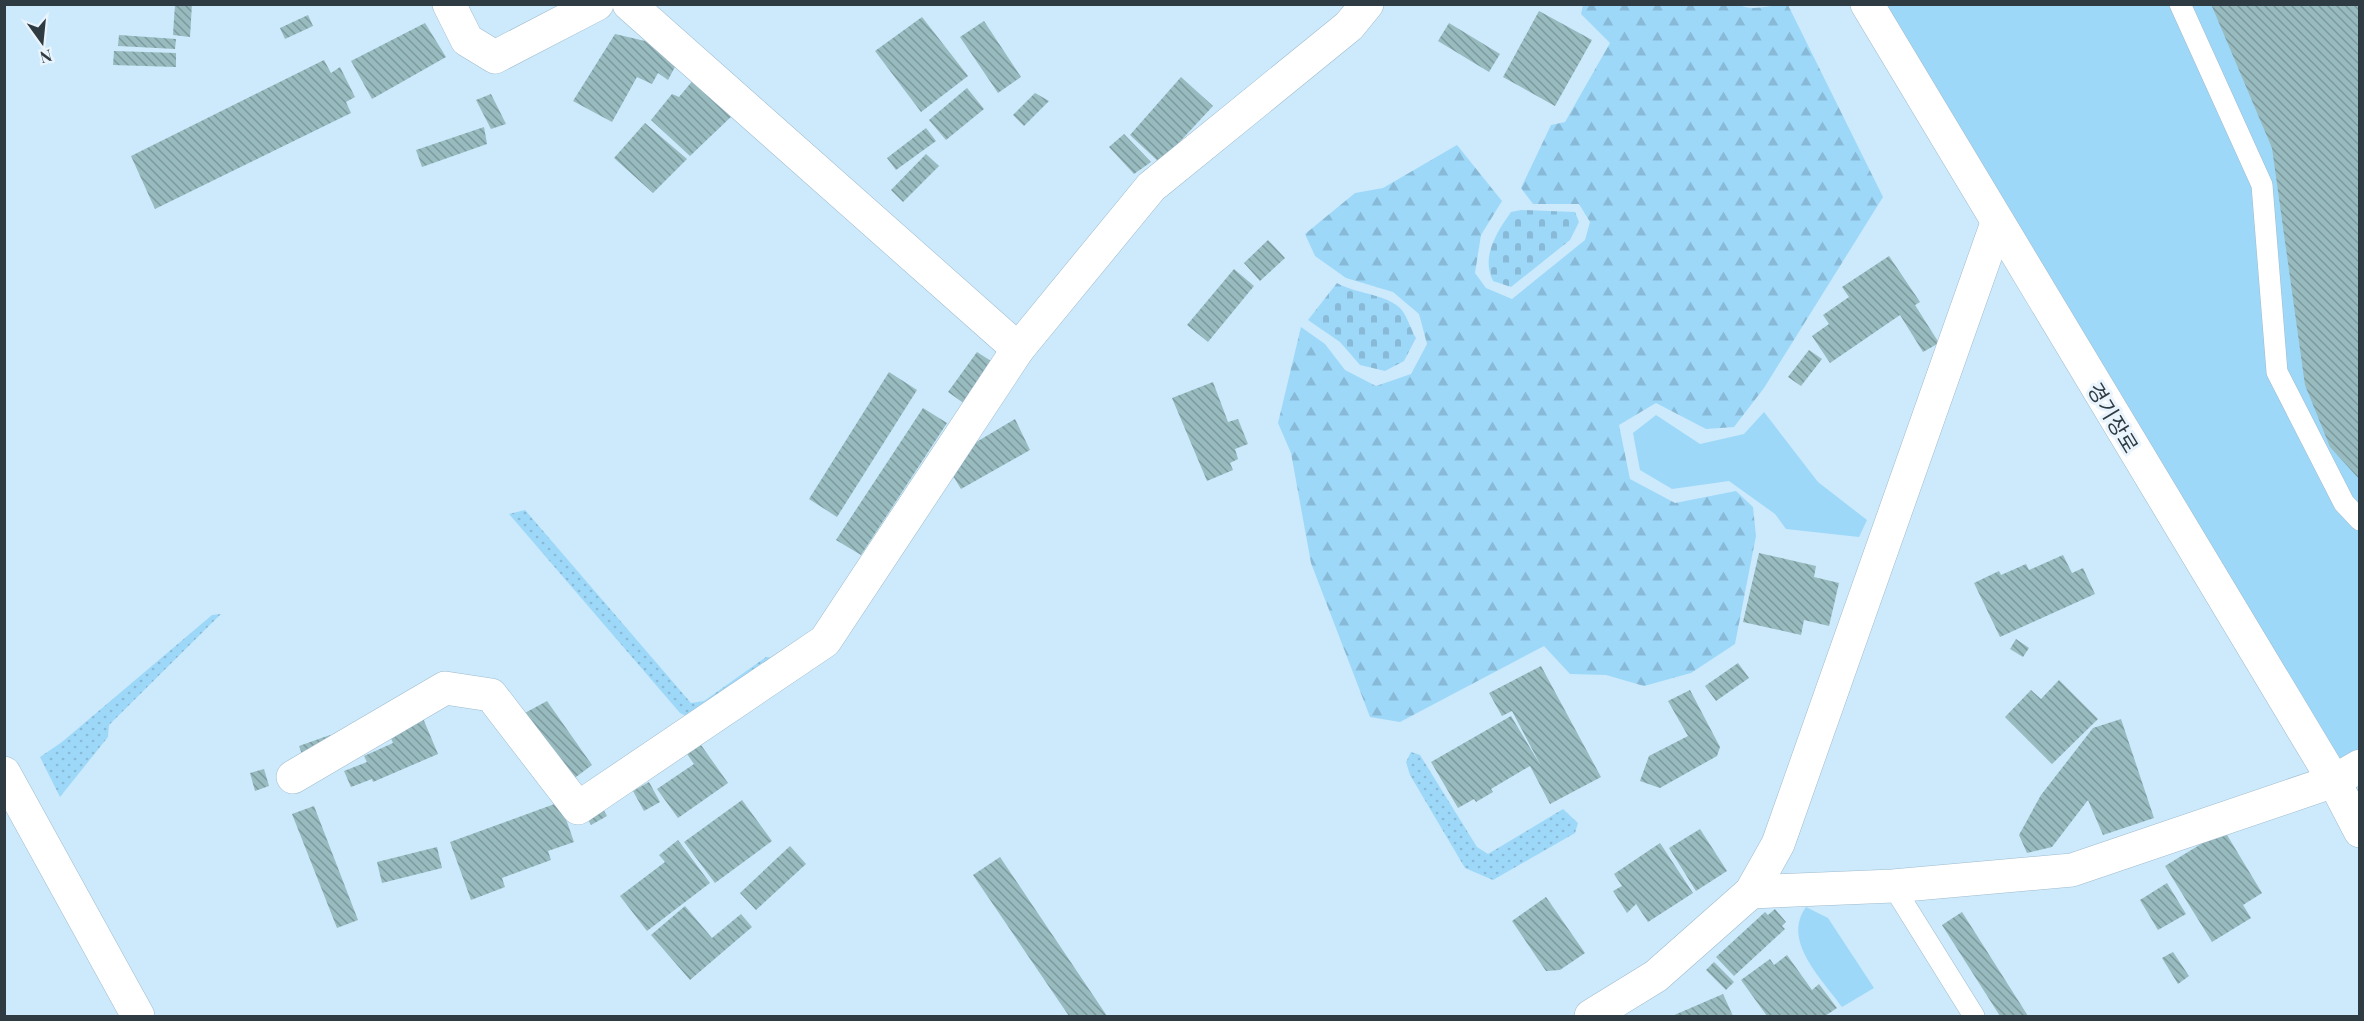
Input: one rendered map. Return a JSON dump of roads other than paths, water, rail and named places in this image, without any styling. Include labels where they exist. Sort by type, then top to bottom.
[{"type":"street","points":[[449,4],[467,40],[495,57],[597,4]]},
{"type":"street","points":[[629,4],[1018,349]]},
{"type":"street","points":[[293,777],[445,688],[491,695],[578,808],[825,640],[1018,349],[1151,187],[1349,26],[1367,4]]},
{"type":"street","name":"경기장로","points":[[1867,4],[1997,223],[2347,774],[2360,831]]},
{"type":"street","points":[[1591,1017],[1656,976],[1751,892],[1778,844],[1997,223]]},
{"type":"street","points":[[4,772],[138,1017]]},
{"type":"street","points":[[1751,892],[1893,886],[2072,870],[2347,774]]},
{"type":"lane","points":[[2180,4],[2262,185],[2277,372],[2344,503],[2360,520]]},
{"type":"lane","points":[[1893,886],[1974,1017]]}]
